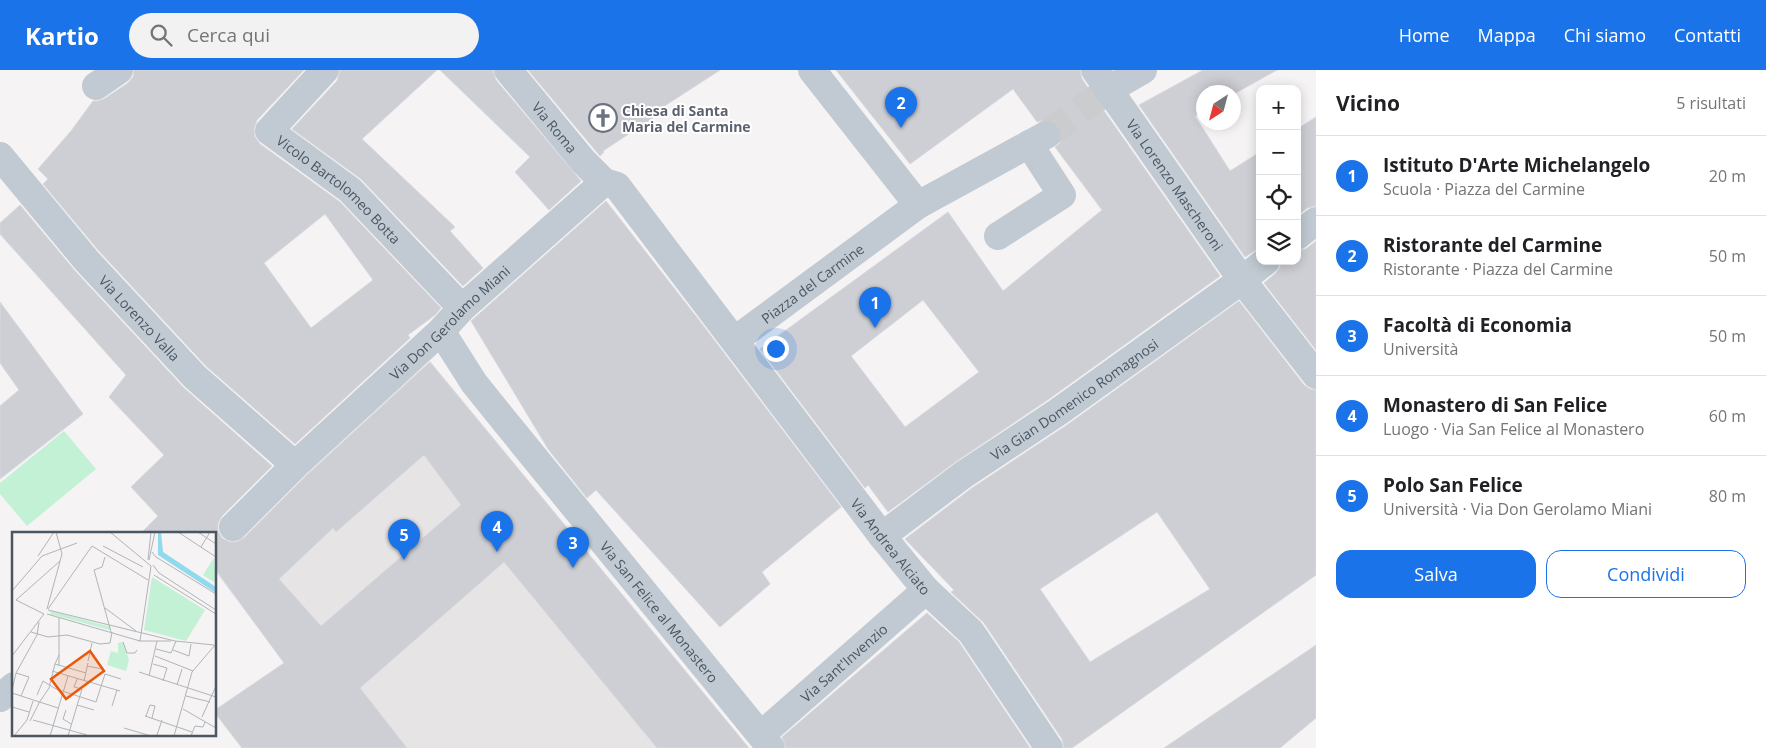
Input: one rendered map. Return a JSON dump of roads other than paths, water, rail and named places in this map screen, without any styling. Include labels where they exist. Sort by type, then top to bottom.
[{"type":"street","points":[[96,86],[119,70]]},
{"type":"street","name":"Vicolo Bartolomeo Botta","points":[[325,70],[269,131],[350,190],[462,308]]},
{"type":"street","name":"Via Roma","points":[[508,70],[583,161],[604,182]]},
{"type":"street","points":[[812,70],[918,205]]},
{"type":"street","name":"Via Lorenzo Mascheroni","points":[[1143,70],[1101,80],[1242,280],[1316,375]]},
{"type":"street","name":"Piazza del Carmine","points":[[736,340],[918,205],[1038,139],[1062,195],[998,236]]},
{"type":"street","name":"Via Lorenzo Valla","points":[[0,156],[87,261],[195,377],[295,465]]},
{"type":"street","points":[[604,182],[617,186],[736,340]]},
{"type":"street","name":"Via Don Gerolamo Miani","points":[[233,527],[295,465],[441,331],[462,308],[604,182]]},
{"type":"street","points":[[1301,233],[1316,221]]},
{"type":"street","name":"Via Gian Domenico Romagnosi","points":[[882,536],[963,475],[1058,412],[1261,265]]},
{"type":"street","name":"Via San Felice al Monastero","points":[[441,331],[474,383],[766,742]]},
{"type":"street","name":"Via Andrea Alciato","points":[[736,340],[882,536],[926,590],[971,632],[1049,748]]},
{"type":"street","name":"Via Sant'Invenzio","points":[[766,742],[926,590]]},
{"type":"street","points":[[0,698],[12,688]]},
{"type":"tunnel","points":[[1046,135],[1108,90]]},
{"type":"place","name":"Chiesa di Santa Maria del Carmine","points":[[603,118]]},
{"type":"place","name":"Ristorante del Carmine","points":[[901,128]]},
{"type":"place","name":"Istituto D'Arte Michelangelo","points":[[875,328]]},
{"type":"place","name":"Monastero di San Felice","points":[[497,552]]},
{"type":"place","name":"Polo San Felice","points":[[404,560]]},
{"type":"place","name":"Facoltà di Economia","points":[[573,568]]}]
